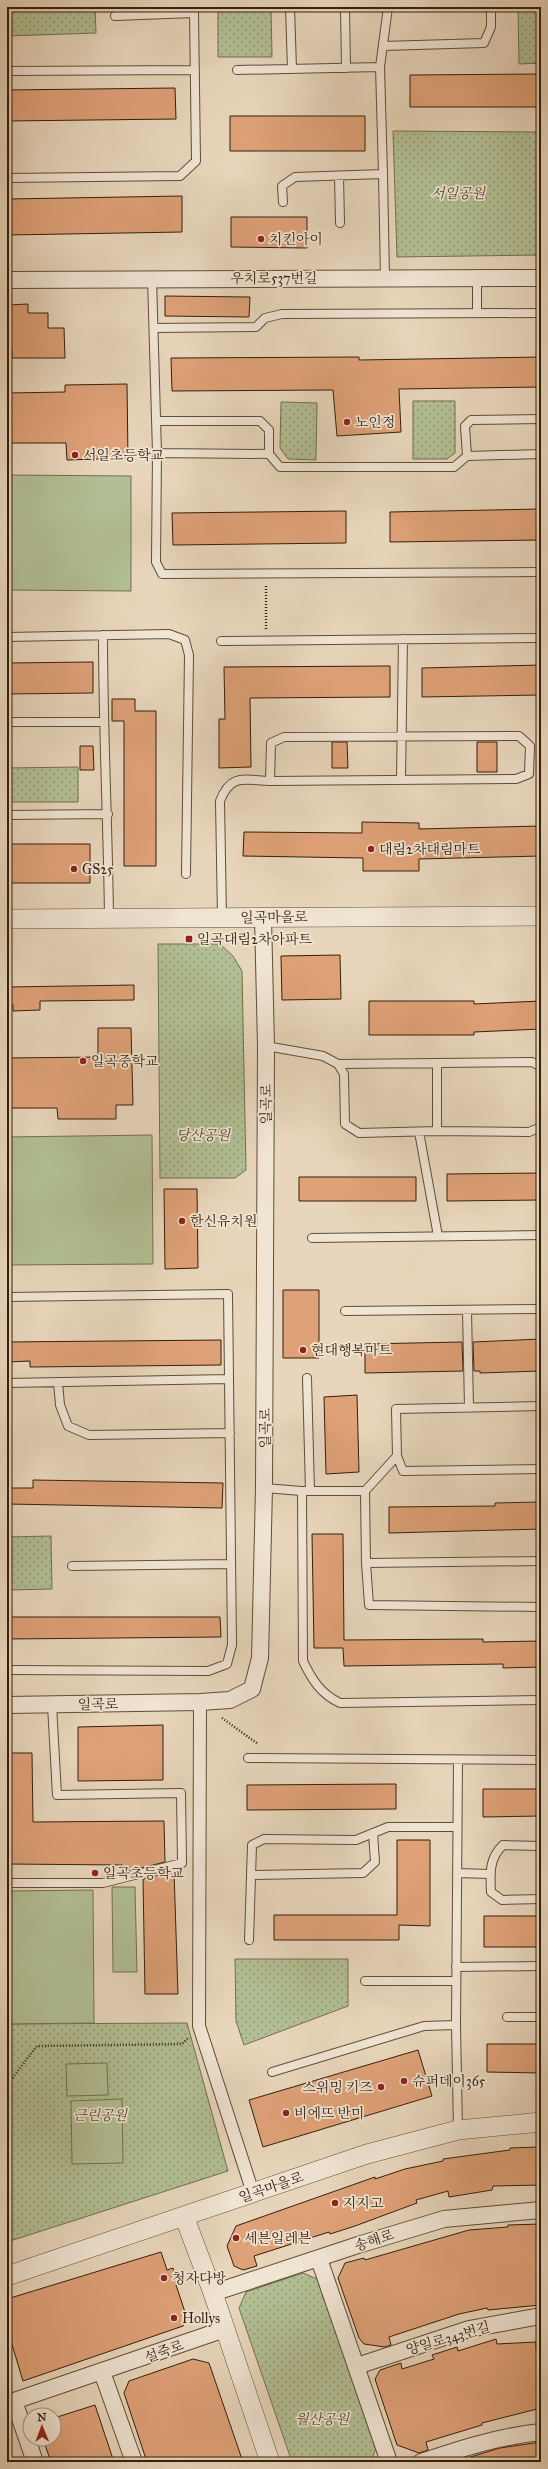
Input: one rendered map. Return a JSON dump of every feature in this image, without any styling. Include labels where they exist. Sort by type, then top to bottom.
[{"type":"street","name":"우치로537번길","points":[[7,280],[152,278],[541,278]]},
{"type":"street","name":"일곡마을로","points":[[7,919],[109,920],[263,917],[541,916]]},
{"type":"street","name":"일곡로","points":[[7,1705],[200,1702],[230,1700],[252,1689],[260,1658],[264,1488],[266,1046],[263,917]]},
{"type":"street","points":[[200,1702],[199,2026],[253,2193]]},
{"type":"street","name":"일곡마을로","points":[[7,2276],[367,2154],[458,2130],[541,2122]]},
{"type":"street","name":"송해로","points":[[213,2293],[358,2245],[444,2219],[541,2210]]},
{"type":"street","points":[[184,2216],[213,2293],[270,2462]]},
{"type":"street","points":[[319,2259],[389,2462]]},
{"type":"street","name":"양일로343번길","points":[[357,2366],[469,2329],[541,2316]]},
{"type":"street","name":"설죽로","points":[[35,2462],[11,2403],[225,2329]]},
{"type":"street","points":[[102,2372],[134,2462]]},
{"type":"street","points":[[421,2462],[484,2442],[521,2434],[541,2432]]},
{"type":"lane","points":[[290,7],[292,69]]},
{"type":"lane","points":[[345,7],[346,68]]},
{"type":"lane","points":[[385,278],[380,67],[388,7]]},
{"type":"lane","points":[[383,46],[484,43],[491,28],[491,7]]},
{"type":"lane","points":[[7,178],[180,176],[196,160],[194,10],[115,16]]},
{"type":"lane","points":[[237,70],[380,67]]},
{"type":"lane","points":[[7,71],[195,70]]},
{"type":"lane","points":[[283,202],[282,186],[295,177],[383,174]]},
{"type":"lane","points":[[339,176],[340,223]]},
{"type":"lane","points":[[152,278],[157,420],[156,562],[162,574],[541,572]]},
{"type":"lane","points":[[477,278],[477,313]]},
{"type":"lane","points":[[154,328],[256,327],[265,318],[282,314],[541,313]]},
{"type":"lane","points":[[467,456],[465,426],[471,420],[541,419]]},
{"type":"lane","points":[[157,420],[260,421],[269,430],[269,454],[280,467],[454,467],[467,456],[541,454]]},
{"type":"lane","points":[[157,454],[269,454]]},
{"type":"lane","points":[[7,636],[169,634],[185,640],[189,655],[186,874]]},
{"type":"lane","points":[[103,635],[103,722],[108,814],[109,920]]},
{"type":"lane","points":[[221,641],[541,638]]},
{"type":"lane","points":[[401,780],[403,639]]},
{"type":"lane","points":[[7,722],[103,722]]},
{"type":"lane","points":[[222,918],[220,801],[226,787],[236,780],[270,781],[516,779],[529,774],[530,746],[519,736],[284,737],[271,743],[270,781]]},
{"type":"lane","points":[[7,815],[108,814]]},
{"type":"lane","points":[[266,1046],[323,1056],[338,1064],[532,1062],[541,1067]]},
{"type":"lane","points":[[437,1063],[437,1131]]},
{"type":"lane","points":[[338,1064],[344,1074],[345,1124],[359,1133],[437,1131],[529,1132],[541,1127]]},
{"type":"lane","points":[[419,1132],[438,1236]]},
{"type":"lane","points":[[312,1238],[541,1235]]},
{"type":"lane","points":[[7,1297],[228,1294],[232,1645],[227,1664],[208,1671],[7,1670]]},
{"type":"lane","points":[[345,1311],[539,1309]]},
{"type":"lane","points":[[467,1310],[469,1408]]},
{"type":"lane","points":[[307,1378],[303,1661],[312,1681],[328,1697],[340,1703],[541,1700]]},
{"type":"lane","points":[[7,1383],[229,1380]]},
{"type":"lane","points":[[58,1382],[60,1405],[68,1426],[89,1435],[230,1433]]},
{"type":"lane","points":[[541,1406],[396,1409],[397,1456],[403,1471],[541,1469]]},
{"type":"lane","points":[[397,1456],[365,1491],[366,1563],[369,1605],[541,1607]]},
{"type":"lane","points":[[264,1488],[306,1491],[365,1491]]},
{"type":"lane","points":[[366,1563],[541,1561]]},
{"type":"lane","points":[[72,1566],[231,1564]]},
{"type":"lane","points":[[7,1883],[103,1883],[182,1863],[181,1793],[57,1795],[52,1704]]},
{"type":"lane","points":[[248,1758],[458,1761],[541,1760]]},
{"type":"lane","points":[[458,1761],[456,1967],[458,2130]]},
{"type":"lane","points":[[249,1940],[252,1845],[264,1839],[356,1840],[388,1827],[457,1827]]},
{"type":"lane","points":[[251,1875],[363,1873],[375,1862],[374,1833]]},
{"type":"lane","points":[[541,1846],[503,1845],[494,1854],[490,1874],[491,1892],[502,1900],[541,1899]]},
{"type":"lane","points":[[103,1883],[125,1872]]},
{"type":"lane","points":[[457,1873],[490,1874]]},
{"type":"lane","points":[[456,1967],[541,1966]]},
{"type":"lane","points":[[365,1981],[456,1980]]},
{"type":"lane","points":[[507,2017],[541,2017]]},
{"type":"lane","points":[[272,2072],[424,2026],[456,2025]]},
{"type":"path","points":[[265,573],[266,640]]},
{"type":"path","points":[[200,1702],[278,1759]]},
{"type":"path","points":[[7,2085],[37,2046],[182,2044],[199,2026]]},
{"type":"green space","points":[[7,7],[95,7],[96,33],[7,36]]},
{"type":"green space","points":[[218,7],[271,7],[272,57],[218,57]]},
{"type":"green space","points":[[518,7],[541,7],[541,63],[519,64]]},
{"type":"green space","name":"서일공원","points":[[393,131],[541,132],[541,255],[397,257]]},
{"type":"green space","points":[[413,401],[455,401],[455,453],[447,459],[413,459]]},
{"type":"green space","points":[[281,402],[317,403],[316,460],[288,459],[280,448]]},
{"type":"green space","points":[[7,475],[131,476],[131,591],[7,590]]},
{"type":"green space","points":[[78,767],[78,802],[7,802],[7,768]]},
{"type":"green space","name":"당산공원","points":[[158,944],[220,944],[233,956],[242,971],[246,1170],[235,1178],[160,1178]]},
{"type":"green space","points":[[152,1135],[153,1264],[7,1265],[7,1137]]},
{"type":"green space","points":[[51,1536],[52,1589],[7,1590],[7,1537]]},
{"type":"green space","points":[[112,1887],[135,1887],[137,1972],[113,1972]]},
{"type":"green space","points":[[93,1890],[94,2023],[7,2024],[7,1891]]},
{"type":"green space","points":[[235,1959],[348,1959],[348,2006],[244,2045],[236,2021]]},
{"type":"green space","name":"근린공원","points":[[187,2023],[228,2171],[7,2242],[7,2024]]},
{"type":"green space","points":[[107,2063],[108,2095],[67,2096],[66,2064]]},
{"type":"green space","points":[[122,2099],[123,2163],[72,2164],[71,2101]]},
{"type":"green space","name":"월산공원","points":[[303,2273],[317,2279],[377,2446],[371,2461],[292,2462],[239,2308],[246,2292]]},
{"type":"building","points":[[541,74],[541,107],[410,107],[410,75]]},
{"type":"building","points":[[175,88],[176,119],[7,121],[7,90]]},
{"type":"building","points":[[230,116],[365,116],[365,151],[230,151]]},
{"type":"building","points":[[182,196],[182,232],[7,235],[7,199]]},
{"type":"building","points":[[231,217],[307,217],[307,248],[231,247]]},
{"type":"building","points":[[165,296],[250,297],[249,317],[165,316]]},
{"type":"building","points":[[28,304],[28,313],[48,313],[48,328],[64,328],[65,358],[12,358],[12,350],[7,350],[7,305]]},
{"type":"building","points":[[359,357],[359,360],[541,357],[541,387],[399,389],[401,432],[337,436],[333,390],[172,391],[171,358]]},
{"type":"building","points":[[127,384],[128,458],[67,460],[66,443],[7,443],[7,393],[65,392],[65,385]]},
{"type":"building","points":[[541,509],[541,540],[390,542],[390,512]]},
{"type":"building","points":[[346,511],[346,543],[173,545],[172,513]]},
{"type":"building","points":[[93,662],[93,693],[7,694],[7,663]]},
{"type":"building","points":[[541,665],[541,695],[422,697],[422,668]]},
{"type":"building","points":[[390,666],[390,697],[250,698],[251,767],[219,768],[219,719],[225,719],[224,667]]},
{"type":"building","points":[[112,699],[135,699],[135,711],[156,711],[156,866],[124,866],[124,721],[112,721]]},
{"type":"building","points":[[332,742],[347,742],[348,768],[332,768]]},
{"type":"building","points":[[477,742],[497,742],[497,772],[477,772]]},
{"type":"building","points":[[80,746],[93,746],[94,770],[80,770]]},
{"type":"building","points":[[362,822],[419,823],[419,829],[541,826],[541,856],[419,859],[419,871],[363,871],[363,858],[243,856],[244,832],[362,833]]},
{"type":"building","points":[[7,844],[90,844],[90,883],[7,883]]},
{"type":"building","points":[[340,955],[341,999],[282,1000],[281,956]]},
{"type":"building","points":[[134,985],[134,1000],[40,1001],[40,1010],[13,1011],[13,1005],[7,1005],[7,987]]},
{"type":"building","points":[[369,1001],[474,1001],[474,1004],[541,1001],[541,1029],[474,1032],[474,1035],[369,1035]]},
{"type":"building","points":[[98,1028],[131,1028],[133,1105],[116,1105],[116,1119],[58,1119],[57,1108],[7,1108],[7,1058],[98,1057]]},
{"type":"building","points":[[541,1173],[541,1200],[447,1201],[447,1174]]},
{"type":"building","points":[[299,1177],[416,1177],[416,1201],[299,1201]]},
{"type":"building","points":[[164,1189],[197,1189],[198,1268],[165,1269]]},
{"type":"building","points":[[283,1290],[319,1290],[319,1358],[283,1358]]},
{"type":"building","points":[[541,1339],[541,1371],[480,1373],[480,1371],[474,1371],[473,1342]]},
{"type":"building","points":[[221,1340],[221,1365],[30,1367],[30,1361],[7,1362],[7,1342]]},
{"type":"building","points":[[462,1342],[463,1371],[365,1373],[365,1344]]},
{"type":"building","points":[[357,1395],[359,1472],[326,1474],[324,1397]]},
{"type":"building","points":[[33,1480],[223,1483],[222,1508],[7,1504],[7,1488],[33,1488]]},
{"type":"building","points":[[541,1502],[541,1529],[389,1533],[389,1507],[495,1506],[495,1503]]},
{"type":"building","points":[[312,1534],[343,1534],[344,1640],[483,1639],[483,1642],[541,1641],[541,1667],[503,1668],[503,1664],[344,1666],[343,1648],[314,1648]]},
{"type":"building","points":[[7,1617],[220,1617],[221,1637],[7,1639]]},
{"type":"building","points":[[163,1725],[163,1780],[78,1781],[78,1727]]},
{"type":"building","points":[[7,1753],[32,1753],[33,1822],[164,1821],[165,1862],[125,1872],[122,1865],[7,1864]]},
{"type":"building","points":[[396,1784],[396,1809],[247,1810],[247,1785]]},
{"type":"building","points":[[483,1789],[541,1789],[541,1816],[483,1817]]},
{"type":"building","points":[[397,1840],[430,1840],[430,1926],[399,1925],[399,1940],[274,1940],[274,1915],[397,1915]]},
{"type":"building","points":[[174,1871],[178,1994],[145,1994],[143,1879]]},
{"type":"building","points":[[484,1916],[541,1916],[541,1947],[484,1947]]},
{"type":"building","points":[[487,2044],[541,2044],[541,2073],[487,2072]]},
{"type":"building","points":[[418,2050],[432,2096],[263,2147],[249,2100]]},
{"type":"building","points":[[539,2147],[541,2185],[493,2186],[492,2190],[449,2197],[448,2191],[416,2200],[417,2203],[355,2226],[330,2234],[329,2232],[254,2256],[257,2266],[243,2270],[234,2266],[227,2246],[236,2226],[375,2177],[375,2179],[405,2169],[443,2161],[443,2159],[510,2150],[510,2148]]},
{"type":"building","points":[[541,2224],[541,2305],[488,2310],[487,2308],[459,2314],[389,2337],[391,2345],[385,2347],[364,2344],[359,2338],[338,2278],[345,2263],[364,2258],[365,2260],[469,2230],[508,2227],[508,2225]]},
{"type":"building","points":[[161,2252],[167,2270],[173,2268],[178,2284],[176,2285],[187,2318],[183,2326],[23,2381],[7,2328],[7,2299]]},
{"type":"building","points":[[496,2339],[497,2344],[536,2342],[536,2350],[541,2350],[541,2408],[482,2423],[482,2425],[426,2442],[428,2450],[419,2453],[397,2445],[375,2379],[380,2370],[401,2363],[402,2369],[434,2359],[432,2355],[457,2347],[458,2351]]},
{"type":"building","points":[[193,2359],[209,2363],[243,2462],[147,2462],[124,2393],[129,2381]]},
{"type":"building","points":[[95,2405],[114,2462],[51,2462],[46,2447],[62,2447],[62,2415]]},
{"type":"building","points":[[541,2442],[541,2462],[468,2462],[467,2458],[500,2448]]},
{"type":"place","name":"치킨아이","points":[[261,239]]},
{"type":"place","name":"노인정","points":[[347,422]]},
{"type":"place","name":"서일초등학교","points":[[75,455]]},
{"type":"place","name":"대림2차대림마트","points":[[371,849]]},
{"type":"place","name":"GS25","points":[[74,869]]},
{"type":"place","name":"일곡대림2차아파트","points":[[189,939]]},
{"type":"place","name":"일곡중학교","points":[[83,1061]]},
{"type":"place","name":"한신유치원","points":[[182,1221]]},
{"type":"place","name":"현대행복마트","points":[[303,1350]]},
{"type":"place","name":"일곡초등학교","points":[[95,1873]]},
{"type":"place","name":"슈퍼데이365","points":[[404,2081]]},
{"type":"place","name":"스위밍 키즈","points":[[381,2087]]},
{"type":"place","name":"비에뜨 반미","points":[[286,2113]]},
{"type":"place","name":"지지고","points":[[335,2203]]},
{"type":"place","name":"세븐일레븐","points":[[236,2238]]},
{"type":"place","name":"청자다방","points":[[164,2278]]},
{"type":"place","name":"Hollys","points":[[174,2318]]}]
